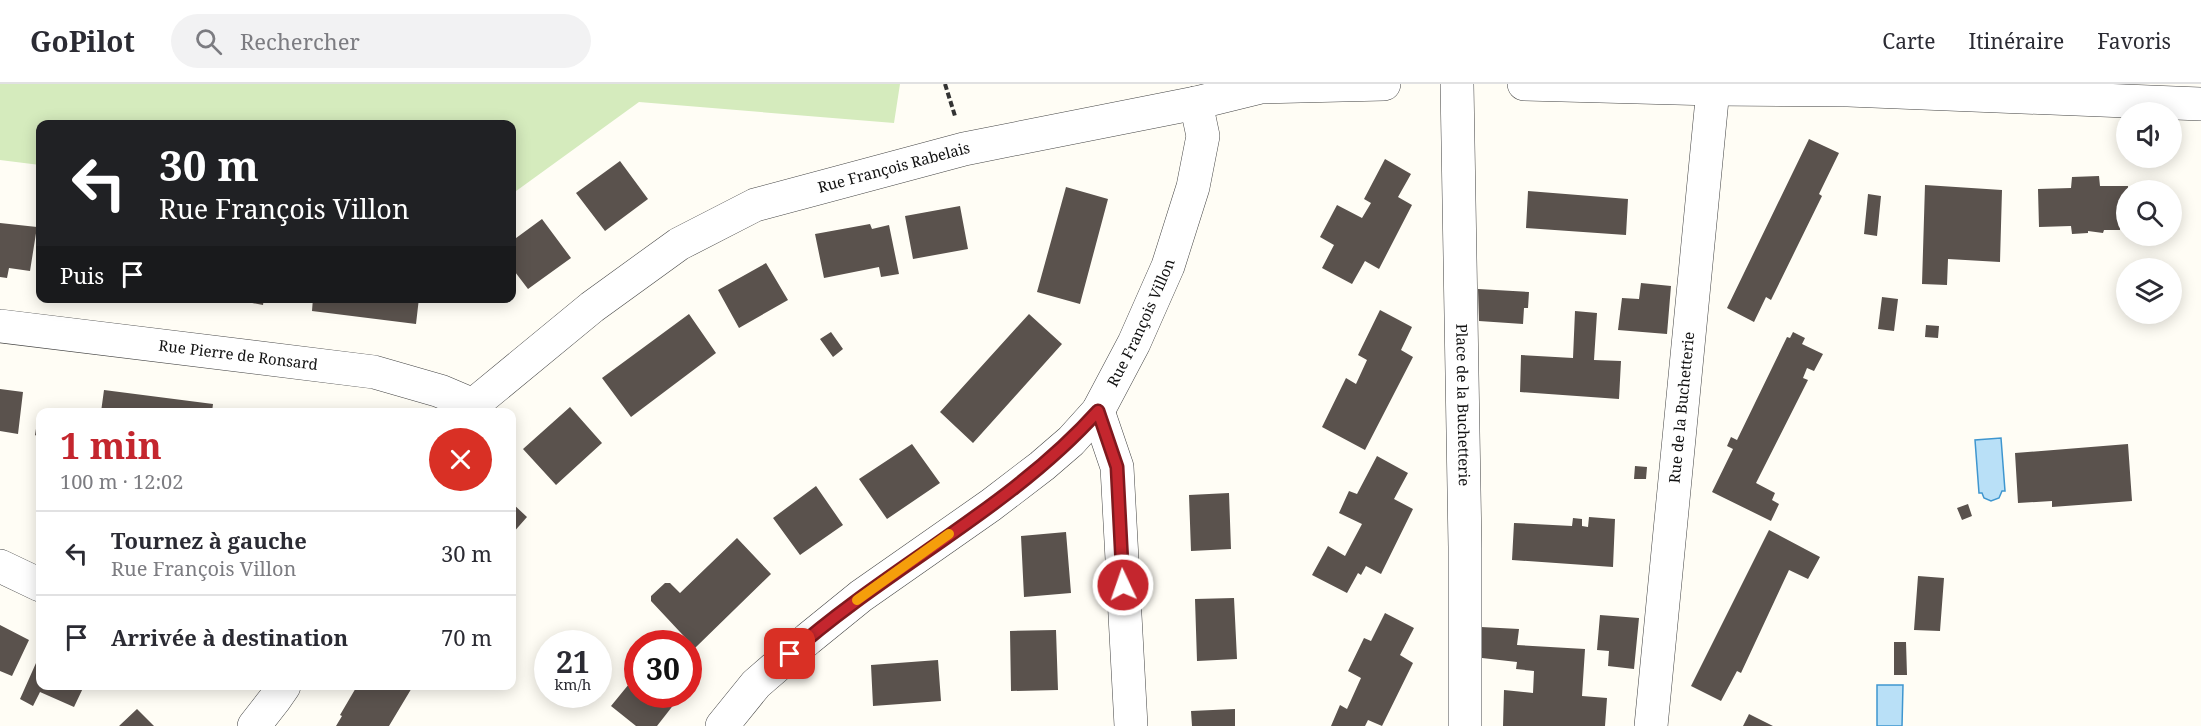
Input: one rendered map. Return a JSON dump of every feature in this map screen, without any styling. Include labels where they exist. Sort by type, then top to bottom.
[{"type":"street","name":"Rue François Rabelais","points":[[471,408],[592,307],[679,244],[755,205],[964,149],[1196,103],[1261,87],[1384,84]]},
{"type":"street","name":"Place de la Buchetterie","points":[[1457,84],[1465,559],[1465,726]]},
{"type":"street","points":[[1524,84],[1713,90],[1848,90],[2201,104]]},
{"type":"street","name":"Rue de la Buchetterie","points":[[1651,726],[1713,90]]},
{"type":"street","name":"Rue François Villon","points":[[722,726],[756,684],[808,639],[861,596],[991,505],[1042,466],[1071,441],[1098,411],[1134,343],[1168,266],[1193,187],[1203,136],[1196,103]]},
{"type":"street","name":"Rue Pierre de Ronsard","points":[[0,326],[374,372],[440,392],[468,408]]},
{"type":"street","points":[[1098,411],[1117,467],[1131,726]]},
{"type":"street","points":[[0,566],[36,583]]},
{"type":"street","points":[[254,726],[272,690]]},
{"type":"green space","points":[[0,84],[900,84],[894,123],[639,102],[516,191],[516,120],[36,120],[36,164],[0,160]]},
{"type":"water","points":[[2001,438],[2005,491],[2002,491],[1999,498],[1991,501],[1979,493],[1975,440]]},
{"type":"water","points":[[1877,685],[1903,685],[1902,726],[1877,726]]},
{"type":"building","points":[[1809,139],[1839,153],[1819,194],[1822,196],[1771,300],[1766,297],[1754,322],[1727,308]]},
{"type":"building","points":[[1385,159],[1411,174],[1398,197],[1412,205],[1379,269],[1365,261],[1352,284],[1322,268],[1334,245],[1320,237],[1337,205],[1362,218],[1371,203],[1364,199]]},
{"type":"building","points":[[620,161],[648,199],[605,231],[576,193]]},
{"type":"building","points":[[2099,176],[2100,186],[2116,186],[2116,230],[2104,230],[2103,233],[2088,231],[2088,233],[2072,234],[2071,226],[2039,227],[2038,189],[2071,188],[2072,177]]},
{"type":"building","points":[[1925,185],[2002,190],[2000,262],[1948,259],[1947,285],[1922,284]]},
{"type":"building","points":[[1066,187],[1108,199],[1080,304],[1037,292]]},
{"type":"building","points":[[1528,191],[1628,199],[1626,235],[1526,228]]},
{"type":"building","points":[[1868,194],[1881,196],[1877,236],[1864,234]]},
{"type":"building","points":[[960,206],[968,249],[913,259],[905,216]]},
{"type":"building","points":[[542,219],[571,258],[528,289],[516,273],[516,238]]},
{"type":"building","points":[[0,223],[36,227],[30,271],[9,268],[7,278],[0,277]]},
{"type":"building","points":[[870,224],[872,229],[889,225],[899,274],[881,277],[879,267],[824,278],[815,234]]},
{"type":"building","points":[[766,263],[788,300],[739,328],[718,290]]},
{"type":"building","points":[[1641,283],[1671,286],[1667,334],[1618,330],[1622,298],[1639,299]]},
{"type":"building","points":[[1478,289],[1529,292],[1528,308],[1524,308],[1523,324],[1479,321]]},
{"type":"building","points":[[1882,297],[1898,299],[1894,331],[1878,329]]},
{"type":"building","points":[[313,303],[418,303],[416,324],[312,311]]},
{"type":"building","points":[[1380,310],[1412,327],[1401,350],[1413,357],[1365,450],[1322,427],[1346,378],[1356,384],[1367,360],[1358,355]]},
{"type":"building","points":[[1575,311],[1597,313],[1594,360],[1621,361],[1619,399],[1520,392],[1521,355],[1573,358]]},
{"type":"building","points":[[689,314],[716,353],[631,417],[602,378]]},
{"type":"building","points":[[1029,314],[1062,344],[973,443],[940,412]]},
{"type":"building","points":[[1926,325],[1939,326],[1938,338],[1925,337]]},
{"type":"building","points":[[831,332],[843,349],[833,357],[820,339]]},
{"type":"building","points":[[1793,332],[1805,338],[1802,344],[1823,354],[1814,371],[1807,368],[1803,378],[1808,380],[1756,483],[1775,493],[1772,500],[1779,504],[1771,521],[1712,492],[1733,449],[1727,446],[1731,437],[1737,440],[1787,337],[1790,338]]},
{"type":"building","points":[[0,389],[23,392],[18,434],[0,431]]},
{"type":"building","points":[[104,390],[213,404],[212,408],[102,408]]},
{"type":"building","points":[[570,407],[602,443],[556,485],[523,449]]},
{"type":"building","points":[[912,444],[940,483],[887,519],[859,479]]},
{"type":"building","points":[[2128,444],[2132,501],[2052,507],[2052,501],[2018,503],[2015,453]]},
{"type":"building","points":[[1377,456],[1408,473],[1394,499],[1413,509],[1381,574],[1366,566],[1361,575],[1358,573],[1347,593],[1312,575],[1328,546],[1345,556],[1362,524],[1339,513],[1349,491],[1357,494]]},
{"type":"building","points":[[1635,466],[1647,467],[1646,479],[1634,479]]},
{"type":"building","points":[[816,486],[843,525],[800,555],[773,518]]},
{"type":"building","points":[[1229,493],[1231,549],[1191,551],[1189,495]]},
{"type":"building","points":[[1968,504],[1972,516],[1962,520],[1957,508]]},
{"type":"building","points":[[516,507],[527,517],[516,529]]},
{"type":"building","points":[[1589,517],[1615,519],[1613,567],[1512,560],[1514,523],[1572,526],[1573,518],[1582,519],[1582,526],[1588,527]]},
{"type":"building","points":[[1769,530],[1820,557],[1808,579],[1789,570],[1741,673],[1737,671],[1721,701],[1691,686]]},
{"type":"building","points":[[1066,532],[1071,593],[1024,597],[1021,536]]},
{"type":"building","points":[[737,538],[771,574],[702,641],[702,630],[678,630],[651,601],[651,596],[665,583],[670,583],[680,593]]},
{"type":"building","points":[[1918,576],[1944,578],[1940,631],[1914,630]]},
{"type":"building","points":[[1234,598],[1237,659],[1197,661],[1195,599]]},
{"type":"building","points":[[1385,613],[1414,628],[1400,655],[1413,663],[1382,726],[1368,720],[1365,726],[1331,726],[1340,705],[1347,709],[1361,678],[1348,671],[1364,638],[1371,641]]},
{"type":"building","points":[[1600,615],[1639,618],[1634,669],[1608,666],[1609,651],[1597,650]]},
{"type":"building","points":[[0,625],[29,640],[12,676],[0,671]]},
{"type":"building","points":[[1481,627],[1519,629],[1517,645],[1585,649],[1582,696],[1607,698],[1605,726],[1503,726],[1504,690],[1533,693],[1534,671],[1516,669],[1517,662],[1482,658]]},
{"type":"building","points":[[1056,630],[1058,690],[1011,691],[1010,631]]},
{"type":"building","points":[[1894,642],[1906,642],[1907,675],[1894,675]]},
{"type":"building","points":[[938,660],[941,701],[873,706],[871,665]]},
{"type":"building","points":[[36,663],[36,690],[82,690],[74,707],[40,692],[33,706],[20,699]]},
{"type":"building","points":[[355,690],[411,690],[389,726],[336,726],[342,716],[340,715]]},
{"type":"building","points":[[624,690],[624,708],[671,708],[657,726],[636,726],[612,705]]},
{"type":"building","points":[[137,709],[154,726],[119,726]]},
{"type":"building","points":[[1235,709],[1235,726],[1192,726],[1191,711]]},
{"type":"building","points":[[1749,714],[1773,726],[1743,726]]},
{"type":"slow traffic","points":[[857,600],[949,534]]},
{"type":"route","points":[[790,654],[861,596],[991,505],[1042,466],[1071,441],[1098,411],[1117,467],[1123,585]]}]
